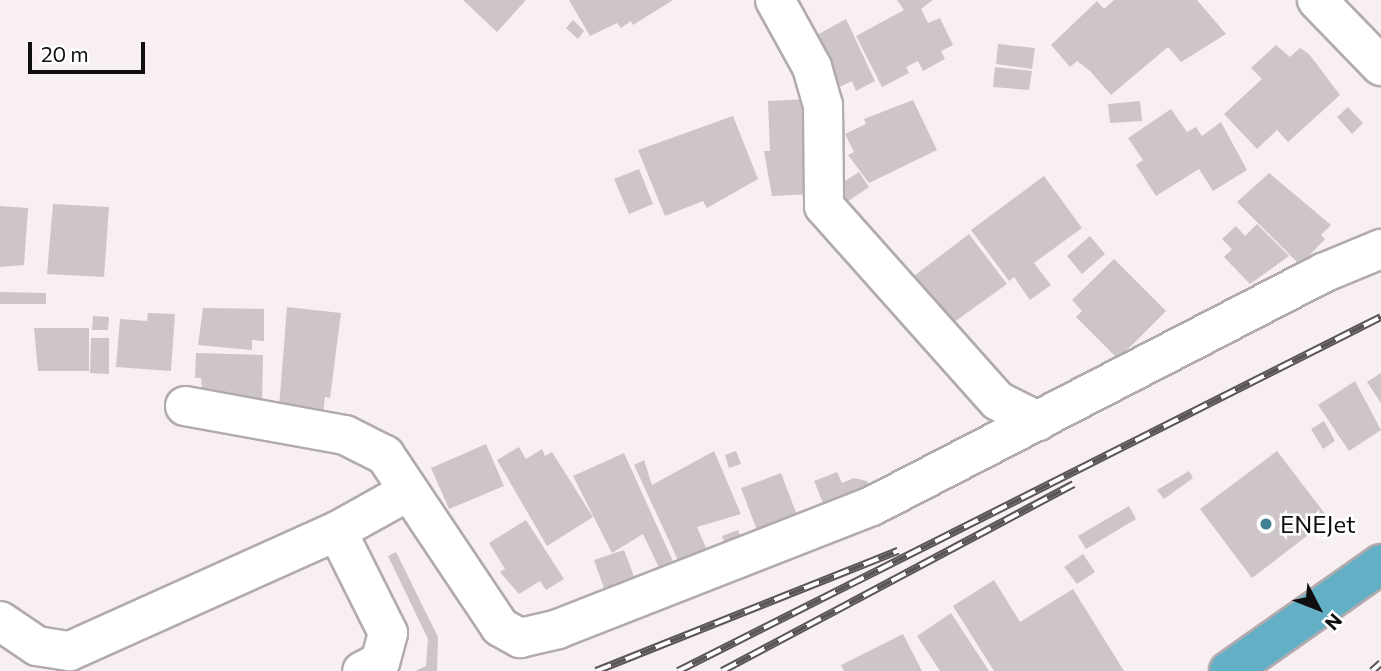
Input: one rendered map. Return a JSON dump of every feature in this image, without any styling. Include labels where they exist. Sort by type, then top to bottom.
[{"type":"highway","points":[[1229,671],[1381,564]]},
{"type":"street","points":[[775,0],[812,67],[823,105],[824,206],[998,401],[1038,421]]},
{"type":"street","points":[[1317,0],[1381,66]]},
{"type":"street","points":[[185,406],[345,435],[385,455],[500,627],[520,638],[558,629],[872,506],[1323,273],[1381,249]]},
{"type":"street","points":[[0,621],[37,646],[70,651],[337,531],[409,491]]},
{"type":"street","points":[[337,531],[388,633],[380,662],[362,671]]},
{"type":"street","points":[[0,635],[32,671]]},
{"type":"building","points":[[463,0],[526,0],[497,32]]},
{"type":"building","points":[[569,0],[673,0],[633,25],[631,21],[621,28],[617,23],[590,36]]},
{"type":"building","points":[[897,0],[933,0],[921,9],[928,23],[940,18],[953,45],[941,51],[945,59],[923,71],[918,61],[906,67],[909,73],[882,87],[856,36],[904,10]]},
{"type":"building","points":[[1114,0],[1197,0],[1226,34],[1181,62],[1168,47],[1111,95],[1090,71],[1077,61],[1070,67],[1051,45],[1097,1],[1104,9]]},
{"type":"building","points":[[846,19],[875,81],[856,91],[852,81],[829,92],[806,41]]},
{"type":"building","points":[[573,20],[584,31],[578,39],[566,28]]},
{"type":"building","points":[[998,44],[1035,48],[1032,69],[996,64]]},
{"type":"building","points":[[1276,45],[1290,57],[1300,48],[1309,54],[1340,95],[1288,142],[1277,130],[1257,149],[1224,114],[1262,79],[1251,68]]},
{"type":"building","points":[[995,67],[1032,71],[1029,90],[993,87]]},
{"type":"building","points":[[809,99],[814,194],[772,196],[764,151],[770,151],[768,101]]},
{"type":"building","points":[[913,100],[937,150],[869,183],[848,155],[854,152],[845,134],[866,124],[864,119]]},
{"type":"building","points":[[1140,101],[1142,121],[1110,123],[1108,104]]},
{"type":"building","points":[[1348,107],[1363,123],[1352,134],[1337,117]]},
{"type":"building","points":[[1171,109],[1187,132],[1196,127],[1202,136],[1221,122],[1247,170],[1213,191],[1199,169],[1156,196],[1136,165],[1143,160],[1128,138]]},
{"type":"building","points":[[733,116],[758,179],[707,208],[703,201],[665,216],[638,150]]},
{"type":"building","points":[[639,169],[653,204],[629,214],[614,179]]},
{"type":"building","points":[[859,172],[869,187],[847,202],[837,186]]},
{"type":"building","points":[[1269,173],[1331,225],[1321,235],[1325,239],[1300,265],[1237,202]]},
{"type":"building","points":[[1044,176],[1082,228],[1034,263],[1051,285],[1030,300],[1014,277],[1009,281],[971,230]]},
{"type":"building","points":[[53,204],[109,207],[104,277],[47,274]]},
{"type":"building","points":[[0,206],[28,208],[24,265],[0,267]]},
{"type":"building","points":[[1257,224],[1289,256],[1250,284],[1224,257],[1232,249],[1222,239],[1236,226],[1245,236]]},
{"type":"building","points":[[969,234],[1007,284],[943,330],[906,282]]},
{"type":"building","points":[[1090,236],[1105,254],[1082,274],[1067,256]]},
{"type":"building","points":[[1114,259],[1166,311],[1118,359],[1076,317],[1082,311],[1072,300]]},
{"type":"building","points":[[0,292],[46,293],[46,304],[0,304]]},
{"type":"building","points":[[287,307],[341,313],[330,398],[325,397],[323,414],[279,408]]},
{"type":"building","points":[[203,308],[264,309],[264,341],[252,340],[252,350],[198,345]]},
{"type":"building","points":[[148,313],[175,314],[171,371],[116,367],[120,319],[147,321]]},
{"type":"building","points":[[93,316],[109,317],[108,330],[92,330]]},
{"type":"building","points":[[34,328],[89,328],[89,371],[38,371]]},
{"type":"building","points":[[91,338],[109,338],[109,374],[90,373]]},
{"type":"building","points":[[196,353],[263,355],[262,406],[203,397],[201,378],[195,378]]},
{"type":"building","points":[[1381,373],[1381,403],[1367,382]]},
{"type":"building","points":[[1355,381],[1381,430],[1349,451],[1318,405]]},
{"type":"building","points":[[1324,421],[1335,441],[1323,449],[1311,429]]},
{"type":"building","points":[[486,444],[504,486],[449,509],[431,468]]},
{"type":"building","points":[[519,447],[526,459],[542,449],[545,456],[552,452],[593,517],[547,546],[497,460]]},
{"type":"building","points":[[714,451],[741,514],[697,527],[710,557],[682,569],[634,465],[644,460],[652,485]]},
{"type":"building","points":[[736,451],[741,464],[729,468],[725,455]]},
{"type":"building","points":[[1277,451],[1329,519],[1252,578],[1200,509]]},
{"type":"building","points":[[624,453],[676,568],[662,574],[643,534],[612,553],[573,476]]},
{"type":"building","points":[[1189,471],[1193,478],[1164,499],[1157,490]]},
{"type":"building","points":[[837,472],[842,483],[854,478],[867,481],[873,495],[828,515],[814,481]]},
{"type":"building","points":[[781,473],[800,523],[760,538],[741,488]]},
{"type":"building","points":[[1129,506],[1136,519],[1086,549],[1078,536]]},
{"type":"building","points":[[526,520],[564,579],[546,590],[540,581],[519,594],[500,572],[505,569],[489,543]]},
{"type":"building","points":[[738,530],[743,543],[727,549],[722,536]]},
{"type":"building","points":[[624,550],[635,579],[605,591],[594,560]]},
{"type":"building","points":[[396,552],[438,637],[437,671],[415,671],[426,666],[428,639],[388,556]]},
{"type":"building","points":[[1083,554],[1095,572],[1077,584],[1064,567]]},
{"type":"building","points":[[994,580],[1020,622],[1073,589],[1124,671],[994,671],[953,606]]},
{"type":"building","points":[[951,613],[989,671],[940,671],[917,636]]},
{"type":"building","points":[[903,634],[922,671],[844,671],[841,665]]},
{"type":"railway","points":[[678,671],[1381,317]]},
{"type":"railway","points":[[722,671],[1073,484]]},
{"type":"railway","points":[[596,671],[898,551]]},
{"type":"railway","points":[[1372,671],[1381,663]]},
{"type":"place","name":"ENEJet","points":[[1266,524]]}]
